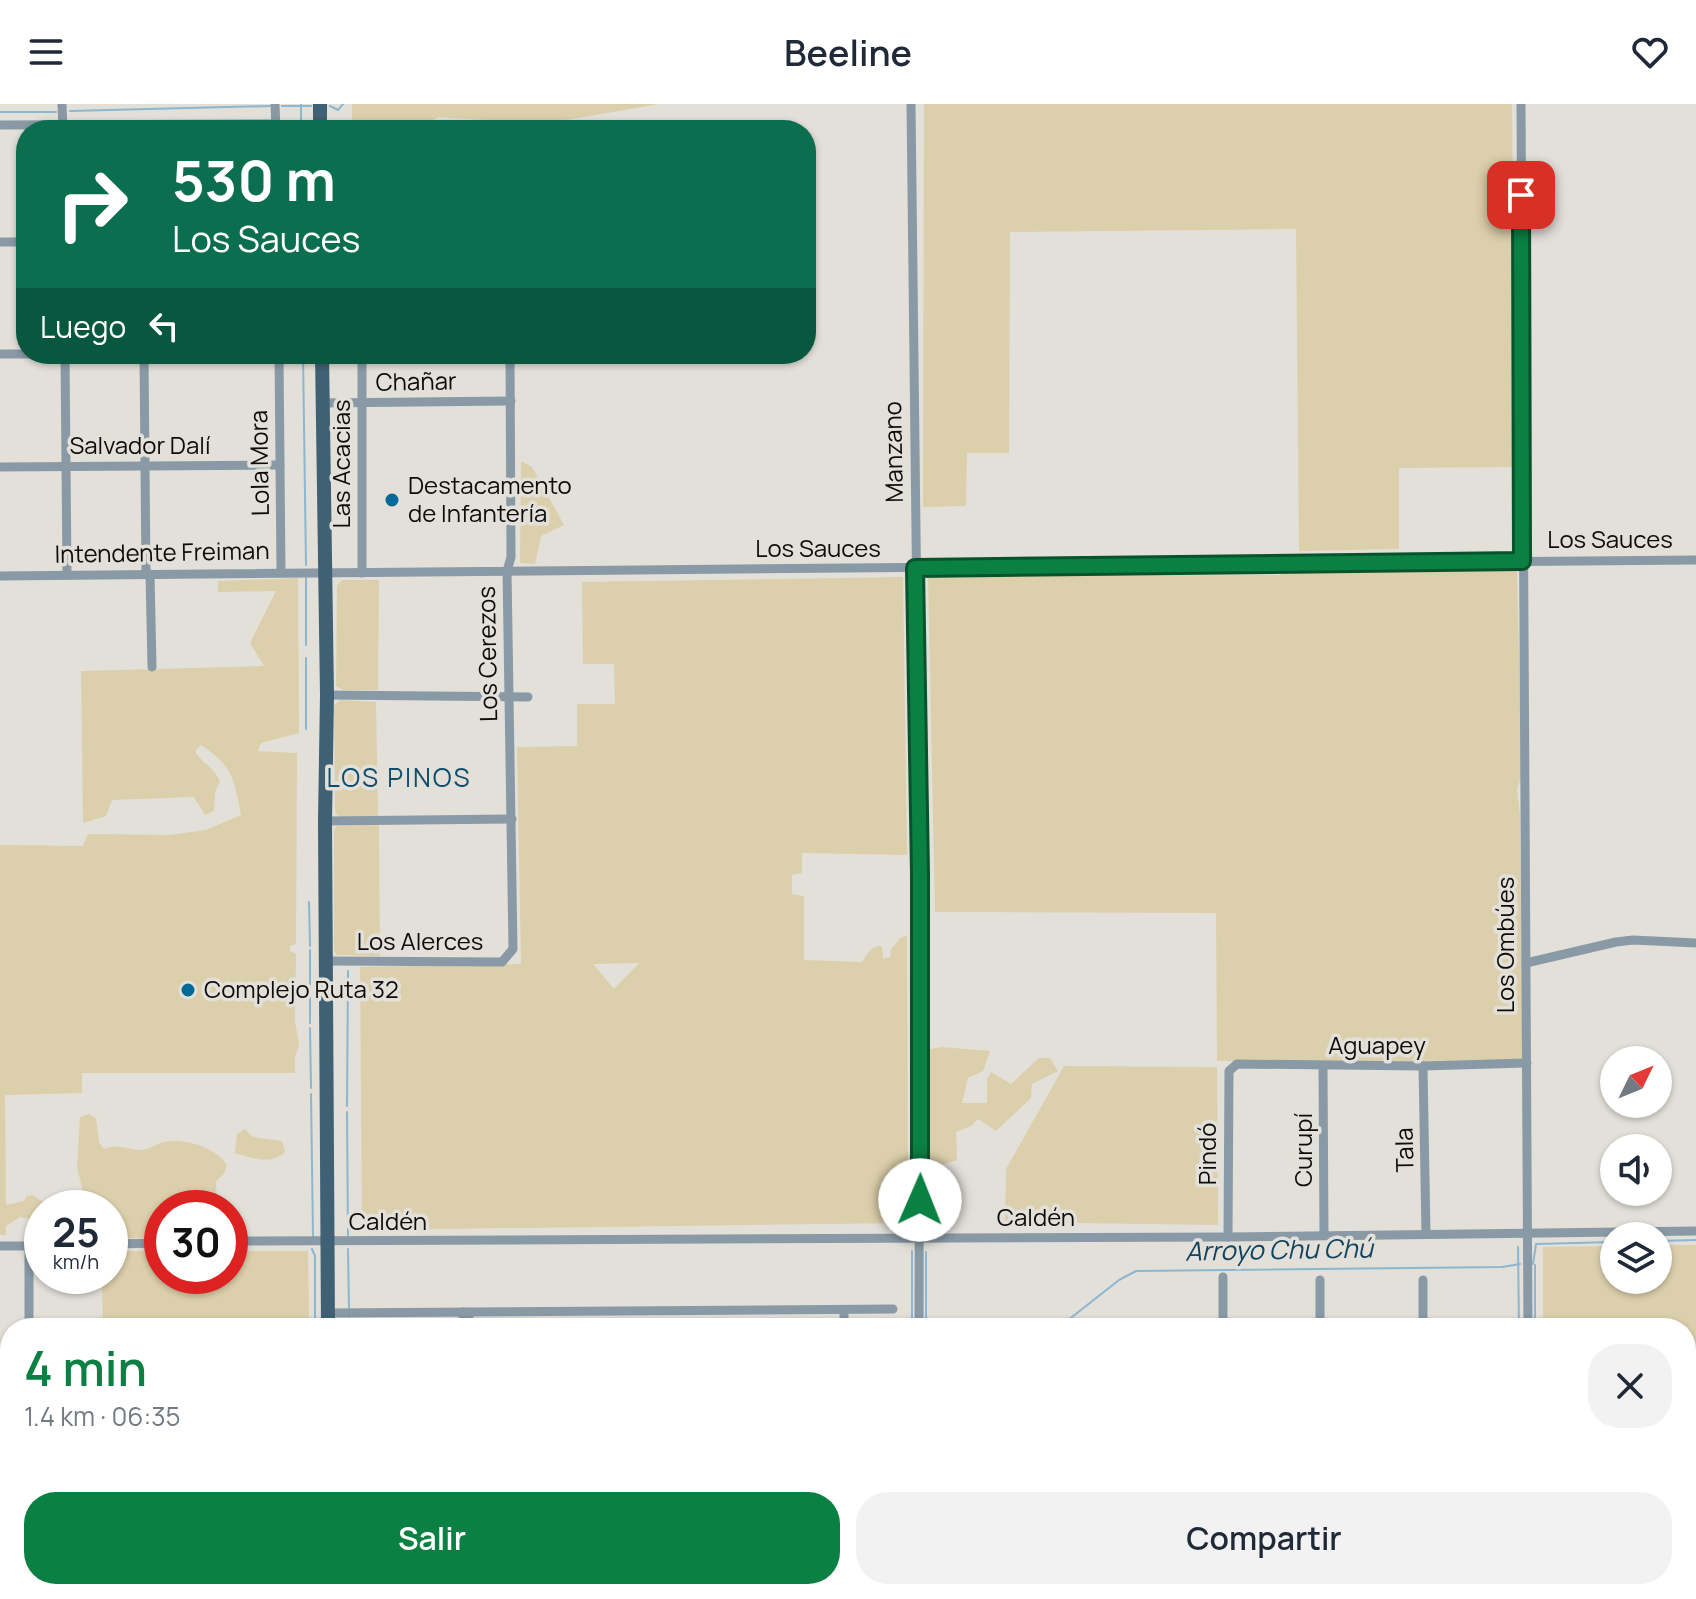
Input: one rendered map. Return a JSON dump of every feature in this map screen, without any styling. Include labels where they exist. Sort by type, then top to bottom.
[{"type":"main road","points":[[322,364],[327,695],[328,1318]]},
{"type":"street","name":"Manzano","points":[[911,104],[920,874],[919,1318]]},
{"type":"street","name":"Los Ombúes","points":[[1521,104],[1528,1318]]},
{"type":"street","points":[[65,364],[67,575]]},
{"type":"street","points":[[144,364],[152,667]]},
{"type":"street","name":"Lola Mora","points":[[279,364],[281,572]]},
{"type":"street","name":"Las Acacias","points":[[362,364],[362,573]]},
{"type":"street","name":"Los Cerezos","points":[[510,364],[511,557],[507,571],[514,943],[511,954]]},
{"type":"street","name":"Chañar","points":[[322,403],[511,401]]},
{"type":"street","name":"Salvador Dalí","points":[[0,467],[280,465]]},
{"type":"street","name":"Los Sauces","points":[[325,573],[1696,560]]},
{"type":"street","name":"Intendente Freiman","points":[[0,576],[325,573]]},
{"type":"street","points":[[327,695],[528,697]]},
{"type":"street","points":[[325,821],[512,819]]},
{"type":"street","points":[[1526,963],[1625,941],[1696,943]]},
{"type":"street","name":"Los Alerces","points":[[326,961],[502,962],[511,954]]},
{"type":"street","name":"Aguapey","points":[[1229,1071],[1237,1064],[1423,1066],[1527,1063]]},
{"type":"street","name":"Curupí","points":[[1323,1066],[1324,1234]]},
{"type":"street","name":"Tala","points":[[1423,1066],[1426,1234]]},
{"type":"street","name":"Pindó","points":[[1228,1237],[1229,1071]]},
{"type":"street","name":"Caldén","points":[[248,1241],[1228,1237],[1696,1231]]},
{"type":"street","points":[[0,1246],[24,1246]]},
{"type":"street","points":[[1223,1277],[1223,1318]]},
{"type":"street","points":[[1320,1280],[1320,1318]]},
{"type":"street","points":[[1423,1280],[1423,1318]]},
{"type":"street","points":[[29,1294],[29,1318]]},
{"type":"street","points":[[362,1318],[466,1312],[893,1309]]},
{"type":"street","points":[[844,1310],[844,1318]]},
{"type":"street","points":[[465,1318],[466,1312]]},
{"type":"street","points":[[466,1312],[467,1318]]},
{"type":"shaded area","points":[[352,104],[659,104],[566,120],[438,117],[433,120],[352,120]]},
{"type":"shaded area","points":[[924,104],[1512,104],[1515,467],[1399,468],[1399,549],[1299,551],[1296,229],[1010,232],[1009,453],[967,453],[966,506],[923,507]]},
{"type":"shaded area","points":[[521,461],[532,467],[564,525],[541,536],[535,564],[520,563]]},
{"type":"shaded area","points":[[1507,565],[1517,571],[1522,776],[1517,789],[1520,815],[1523,1062],[1217,1061],[1216,913],[935,912],[928,576],[1281,575],[1281,571],[1294,567]]},
{"type":"shaded area","points":[[903,577],[907,855],[802,853],[802,873],[792,875],[792,894],[804,896],[804,960],[862,962],[878,946],[882,946],[883,959],[890,957],[891,949],[901,937],[907,936],[908,1223],[362,1230],[360,967],[521,964],[517,747],[577,746],[577,704],[615,704],[614,664],[583,664],[582,582]],"holes":[[[639,963],[614,989],[593,964]]]},
{"type":"shaded area","points":[[298,578],[299,733],[261,743],[258,751],[297,753],[296,944],[290,946],[290,951],[296,954],[295,1021],[299,1044],[295,1073],[82,1073],[82,1093],[5,1095],[6,1205],[24,1201],[24,1218],[6,1226],[6,1235],[0,1235],[0,845],[83,846],[88,834],[170,835],[206,830],[241,815],[237,792],[226,767],[201,745],[195,751],[220,781],[215,792],[214,811],[205,815],[194,797],[112,800],[106,816],[83,823],[81,671],[264,666],[250,643],[276,591],[218,592],[218,581]]},
{"type":"shaded area","points":[[342,580],[379,580],[378,690],[343,690],[336,686],[337,586]]},
{"type":"shaded area","points":[[341,700],[376,702],[378,816],[339,817],[335,811],[334,705]]},
{"type":"shaded area","points":[[379,825],[380,956],[337,955],[334,950],[334,830],[337,826]]},
{"type":"shaded area","points":[[941,1047],[990,1051],[983,1071],[968,1078],[962,1103],[987,1103],[987,1079],[991,1072],[1011,1084],[1039,1058],[1050,1058],[1058,1071],[1032,1084],[1031,1098],[996,1131],[978,1119],[971,1126],[956,1132],[957,1160],[935,1167],[937,1183],[928,1187],[916,1169],[911,1109],[925,1090],[927,1050]]},
{"type":"shaded area","points":[[1064,1066],[1217,1067],[1218,1225],[1005,1222],[1006,1169]]},
{"type":"shaded area","points":[[89,1114],[96,1118],[99,1143],[104,1149],[141,1150],[176,1141],[196,1144],[222,1159],[227,1165],[224,1174],[216,1181],[216,1190],[144,1190],[144,1238],[128,1238],[128,1190],[83,1190],[77,1167],[80,1117]]},
{"type":"shaded area","points":[[245,1129],[253,1137],[282,1141],[285,1152],[267,1160],[235,1153],[237,1134]]},
{"type":"shaded area","points":[[1672,1245],[1696,1245],[1696,1318],[1543,1318],[1543,1247],[1600,1246],[1600,1294],[1672,1294]]},
{"type":"shaded area","points":[[128,1251],[144,1251],[144,1294],[248,1294],[248,1251],[308,1251],[309,1318],[103,1318],[102,1294],[128,1294]]},
{"type":"waterway","points":[[301,104],[301,120]]},
{"type":"waterway","name":"Arroyo Chu Chú","points":[[330,106],[338,110],[343,104]]},
{"type":"waterway","name":"Arroyo Chu Chú","points":[[70,111],[270,106]]},
{"type":"waterway","name":"Arroyo Chu Chú","points":[[282,106],[311,106]]},
{"type":"waterway","name":"Arroyo Chu Chú","points":[[0,112],[56,112]]},
{"type":"waterway","points":[[303,364],[306,565]]},
{"type":"waterway","points":[[306,578],[306,645]]},
{"type":"waterway","points":[[306,658],[306,729]]},
{"type":"waterway","points":[[309,902],[310,946]]},
{"type":"waterway","points":[[310,950],[310,1023]]},
{"type":"waterway","points":[[347,1106],[348,971]]},
{"type":"waterway","points":[[310,1028],[311,1088]]},
{"type":"waterway","points":[[311,1094],[313,1237]]},
{"type":"waterway","points":[[347,1112],[348,1235]]},
{"type":"waterway","name":"Arroyo Chu Chú","points":[[1672,1241],[1696,1240]]},
{"type":"waterway","name":"Arroyo Chu Chú","points":[[1533,1264],[1536,1244],[1600,1242]]},
{"type":"waterway","points":[[1518,1247],[1519,1318]]},
{"type":"waterway","points":[[312,1249],[315,1256],[315,1318]]},
{"type":"waterway","points":[[348,1249],[349,1308]]},
{"type":"waterway","points":[[912,1251],[912,1318]]},
{"type":"waterway","points":[[926,1252],[926,1318]]},
{"type":"waterway","name":"Arroyo Chu Chú","points":[[1071,1318],[1119,1280],[1136,1271],[1502,1267],[1520,1264]]},
{"type":"waterway","points":[[1535,1265],[1535,1318]]},
{"type":"place","name":"Destacamento de Infantería","points":[[392,500]]},
{"type":"place","name":"Complejo Ruta 32","points":[[188,990]]},
{"type":"district","name":"LOS PINOS","points":[[399,778]]},
{"type":"route","points":[[920,1200],[920,874],[915,568],[1522,561],[1521,195]]}]
